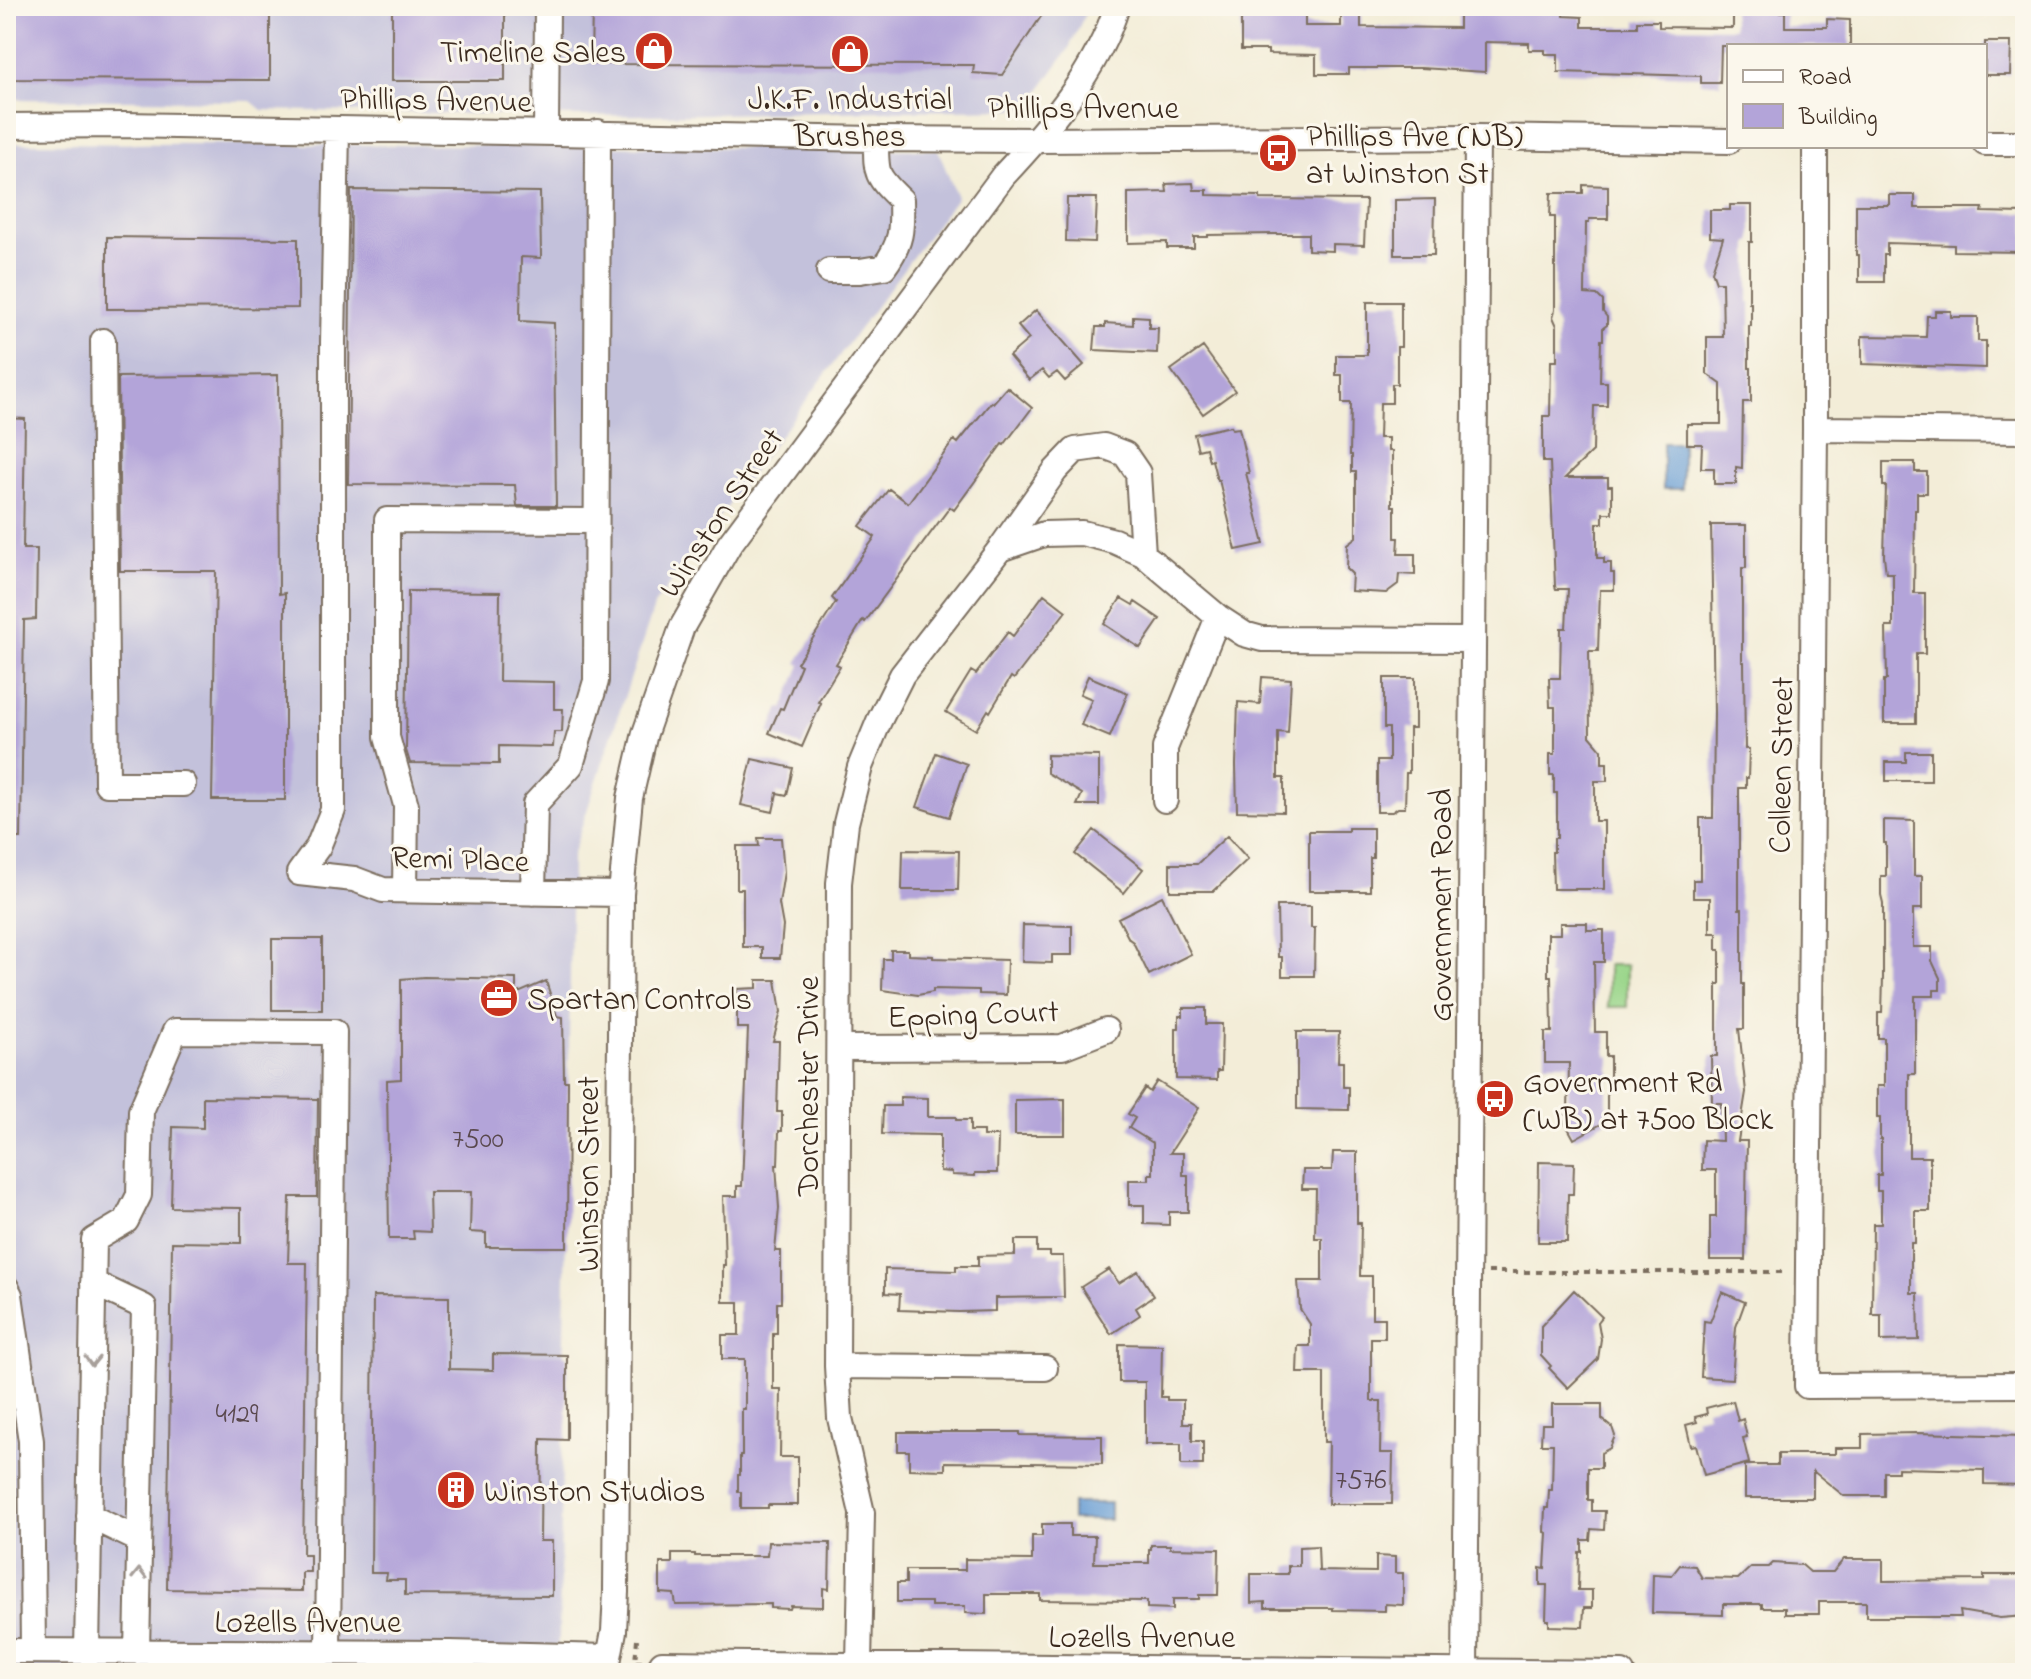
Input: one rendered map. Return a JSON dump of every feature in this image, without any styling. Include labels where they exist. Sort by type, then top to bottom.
[{"type":"street","points":[[546,132],[547,6]]},
{"type":"street","name":"Winston Street","points":[[608,1665],[616,1592],[621,894],[630,798],[642,746],[682,627],[729,545],[1003,176],[1038,140],[1085,75],[1117,6]]},
{"type":"street","name":"Phillips Avenue","points":[[6,126],[598,132],[876,139],[1477,137],[1727,141]]},
{"type":"street","name":"Remi Place","points":[[337,130],[333,342],[333,810],[318,847],[299,873],[354,879],[383,890],[621,894]]},
{"type":"street","points":[[533,893],[535,804],[571,765],[596,681],[598,132]]},
{"type":"street","name":"Government Road","points":[[1465,1672],[1477,137]]},
{"type":"street","points":[[829,271],[884,267],[895,252],[902,232],[901,200],[876,171],[876,139]]},
{"type":"street","points":[[1987,143],[2025,143]]},
{"type":"street","name":"Colleen Street","points":[[1815,148],[1807,1386],[2025,1385]]},
{"type":"street","points":[[103,341],[107,784],[183,784]]},
{"type":"street","points":[[1815,429],[2025,431]]},
{"type":"street","name":"Dorchester Drive","points":[[859,1665],[862,1513],[840,1418],[837,1366],[839,883],[846,823],[860,767],[902,675],[1000,549],[1055,471],[1075,450],[1104,446],[1125,454],[1138,473],[1143,554]]},
{"type":"street","points":[[405,891],[406,805],[387,737],[387,520],[596,521]]},
{"type":"street","points":[[1000,549],[1044,534],[1082,533],[1114,541],[1143,554],[1218,617],[1244,634],[1262,639],[1473,640]]},
{"type":"street","points":[[1165,800],[1165,748],[1218,617]]},
{"type":"street","name":"Epping Court","points":[[839,1048],[1062,1047],[1106,1030]]},
{"type":"street","points":[[87,1652],[94,1240],[126,1221],[139,1195],[141,1111],[175,1031],[334,1032],[328,1653]]},
{"type":"street","points":[[93,1283],[144,1307],[137,1652]]},
{"type":"street","points":[[6,1287],[10,1295],[31,1441],[33,1651]]},
{"type":"street","points":[[837,1366],[1045,1368]]},
{"type":"street","points":[[89,1516],[139,1540]]},
{"type":"street","name":"Lozells Avenue","points":[[6,1651],[450,1653],[608,1665]]},
{"type":"street","name":"Lozells Avenue","points":[[662,1663],[992,1670],[1622,1673]]},
{"type":"path","points":[[1469,1272],[1807,1272]]},
{"type":"shaded area","points":[[6,6],[1089,6],[1068,50],[1035,97],[1022,108],[582,116],[262,110],[251,101],[6,99]]},
{"type":"shaded area","points":[[6,143],[938,150],[957,197],[655,604],[572,856],[559,1639],[550,1673],[6,1673]]},
{"type":"green space","points":[[1608,965],[1627,965],[1627,1007],[1608,1007]]},
{"type":"water","points":[[1663,443],[1682,443],[1682,489],[1663,489]]},
{"type":"water","points":[[1072,1503],[1110,1503],[1110,1520],[1072,1520]]},
{"type":"building","points":[[6,6],[270,6],[270,80],[6,79]]},
{"type":"building","points":[[392,6],[505,6],[505,81],[392,81]]},
{"type":"building","points":[[592,6],[1048,6],[1002,75],[973,73],[974,65],[591,64]]},
{"type":"building","points":[[1267,6],[1305,6],[1305,26],[1341,26],[1341,15],[1361,15],[1361,27],[1459,28],[1459,8],[1545,13],[1564,11],[1564,16],[1582,17],[1582,27],[1637,27],[1637,21],[1659,21],[1659,27],[1733,28],[1733,11],[1785,12],[1785,27],[1827,27],[1827,19],[1850,20],[1850,44],[1727,44],[1721,46],[1720,83],[1701,83],[1701,76],[1558,72],[1558,54],[1529,50],[1529,43],[1485,42],[1485,72],[1349,68],[1349,74],[1316,74],[1316,55],[1241,50],[1241,11],[1267,11]]},
{"type":"building","points":[[2011,42],[2010,75],[1987,75],[1985,44]]},
{"type":"building","points":[[1193,183],[1194,190],[1207,190],[1207,195],[1366,200],[1364,245],[1333,244],[1333,251],[1308,250],[1308,234],[1208,235],[1194,237],[1194,248],[1167,248],[1167,242],[1128,243],[1128,193],[1167,192],[1166,184]]},
{"type":"building","points":[[1583,185],[1608,186],[1608,219],[1589,219],[1586,223],[1585,294],[1597,295],[1603,301],[1603,312],[1607,317],[1601,340],[1600,382],[1607,382],[1607,406],[1594,406],[1593,451],[1565,478],[1608,478],[1608,486],[1612,486],[1612,513],[1603,513],[1603,523],[1597,523],[1597,558],[1611,563],[1614,590],[1600,590],[1598,651],[1589,651],[1590,736],[1602,750],[1602,763],[1607,763],[1607,781],[1595,781],[1595,821],[1604,821],[1604,889],[1553,889],[1552,852],[1554,838],[1557,838],[1557,793],[1554,793],[1554,775],[1550,775],[1550,754],[1555,754],[1555,707],[1550,707],[1549,678],[1560,678],[1561,628],[1566,628],[1568,589],[1556,589],[1555,586],[1550,462],[1543,462],[1543,416],[1550,416],[1551,361],[1557,361],[1557,326],[1553,317],[1555,217],[1550,217],[1551,193],[1583,193]]},
{"type":"building","points":[[351,190],[540,192],[541,258],[521,257],[520,321],[554,323],[556,506],[517,506],[515,485],[348,484]]},
{"type":"building","points":[[1889,195],[1915,195],[1915,208],[1983,208],[1982,212],[2025,213],[2025,252],[1954,251],[1954,245],[1887,243],[1884,282],[1859,282],[1856,205],[1889,205]]},
{"type":"building","points":[[1067,198],[1097,198],[1095,242],[1066,241]]},
{"type":"building","points":[[1435,199],[1434,255],[1395,255],[1395,200]]},
{"type":"building","points":[[1730,205],[1752,205],[1752,242],[1749,242],[1751,402],[1743,402],[1742,468],[1736,467],[1736,484],[1714,484],[1714,468],[1701,468],[1702,444],[1687,444],[1687,424],[1721,424],[1721,384],[1707,374],[1707,337],[1723,337],[1722,282],[1716,282],[1712,271],[1723,238],[1710,237],[1710,210],[1730,210]]},
{"type":"building","points":[[107,237],[298,239],[298,308],[107,309]]},
{"type":"building","points":[[1367,302],[1401,302],[1397,384],[1392,384],[1392,403],[1380,403],[1379,438],[1388,438],[1388,451],[1392,451],[1392,506],[1395,506],[1395,538],[1399,538],[1398,554],[1415,554],[1415,575],[1399,574],[1398,584],[1386,593],[1351,591],[1352,574],[1346,568],[1347,544],[1356,537],[1356,472],[1352,472],[1350,455],[1351,403],[1342,403],[1342,375],[1336,375],[1336,355],[1367,355]]},
{"type":"building","points":[[1036,310],[1084,365],[1065,381],[1057,372],[1049,378],[1042,370],[1029,380],[1009,356],[1029,339],[1018,326]]},
{"type":"building","points":[[1935,311],[1951,311],[1951,317],[1978,317],[1978,341],[1986,341],[1986,368],[1862,364],[1862,336],[1926,337],[1927,316],[1935,316]]},
{"type":"building","points":[[1133,316],[1149,317],[1149,328],[1158,328],[1157,353],[1094,350],[1096,327],[1105,327],[1105,323],[1133,325]]},
{"type":"building","points":[[1203,347],[1235,391],[1203,414],[1171,370]]},
{"type":"building","points":[[278,375],[279,594],[285,593],[285,800],[212,800],[216,571],[120,571],[118,377]]},
{"type":"building","points":[[1007,387],[1032,408],[954,510],[950,507],[865,622],[863,620],[836,664],[840,666],[818,702],[821,703],[802,747],[769,733],[780,708],[783,709],[801,665],[797,663],[836,602],[832,598],[875,537],[860,526],[889,489],[908,503],[954,440],[958,443]]},
{"type":"building","points":[[6,418],[25,419],[23,549],[37,549],[36,619],[24,620],[21,838],[6,838]]},
{"type":"building","points":[[1231,426],[1232,429],[1239,428],[1249,473],[1246,473],[1264,544],[1236,550],[1212,460],[1209,461],[1206,448],[1198,450],[1194,434]]},
{"type":"building","points":[[1883,462],[1915,462],[1915,472],[1927,472],[1927,493],[1917,493],[1915,510],[1914,593],[1925,593],[1925,654],[1916,654],[1916,723],[1884,723],[1886,627],[1893,627],[1893,573],[1886,573],[1884,556],[1886,486],[1883,486]]},
{"type":"building","points":[[1711,525],[1746,525],[1746,568],[1742,568],[1742,662],[1745,749],[1749,749],[1746,788],[1739,788],[1739,909],[1742,909],[1744,1029],[1739,1029],[1746,1092],[1738,1141],[1747,1141],[1745,1260],[1710,1260],[1710,1217],[1716,1217],[1716,1170],[1702,1170],[1703,1140],[1722,1141],[1721,1103],[1712,1103],[1711,1056],[1717,1056],[1720,950],[1717,950],[1717,933],[1710,933],[1710,898],[1693,898],[1693,880],[1700,880],[1700,818],[1713,818]]},
{"type":"building","points":[[408,591],[500,592],[499,681],[554,682],[554,709],[563,709],[562,732],[554,732],[553,747],[499,746],[499,764],[410,763],[406,750]]},
{"type":"building","points":[[1044,594],[1066,611],[1014,679],[1011,677],[976,730],[946,712],[971,671],[976,674],[1008,632],[1013,636]]},
{"type":"building","points":[[1121,598],[1133,605],[1135,602],[1160,619],[1140,648],[1104,624]]},
{"type":"building","points":[[1088,676],[1128,693],[1110,737],[1081,725],[1092,699],[1080,694]]},
{"type":"building","points":[[1262,677],[1291,679],[1288,733],[1278,732],[1278,778],[1284,778],[1284,812],[1237,811],[1238,702],[1260,704]]},
{"type":"building","points":[[1384,678],[1415,678],[1415,728],[1409,728],[1405,808],[1392,812],[1377,812],[1377,761],[1389,761],[1389,728],[1384,728]]},
{"type":"building","points":[[1906,752],[1931,752],[1931,781],[1886,781],[1886,762],[1906,762]]},
{"type":"building","points":[[936,753],[967,764],[949,817],[917,807]]},
{"type":"building","points":[[1047,755],[1099,756],[1099,805],[1077,805],[1082,794],[1047,773]]},
{"type":"building","points":[[752,759],[793,768],[787,795],[777,793],[773,812],[741,805]]},
{"type":"building","points":[[1884,820],[1914,821],[1914,876],[1922,876],[1922,909],[1913,909],[1913,947],[1932,947],[1932,961],[1940,978],[1940,990],[1934,990],[1934,996],[1915,996],[1915,1074],[1909,1074],[1909,1157],[1930,1157],[1930,1211],[1915,1211],[1915,1243],[1911,1243],[1911,1293],[1918,1293],[1919,1340],[1881,1341],[1881,1315],[1872,1315],[1873,1224],[1881,1224],[1881,1191],[1877,1191],[1877,1175],[1881,1175],[1881,1139],[1880,1118],[1877,1118],[1877,1086],[1884,1086],[1884,1038],[1878,1038],[1878,1013],[1882,1013],[1881,876],[1886,876]]},
{"type":"building","points":[[1348,828],[1373,828],[1370,891],[1309,891],[1309,831],[1348,831]]},
{"type":"building","points":[[1094,830],[1143,869],[1124,893],[1075,854]]},
{"type":"building","points":[[1227,836],[1248,859],[1214,891],[1170,891],[1170,864],[1197,864]]},
{"type":"building","points":[[758,838],[781,838],[784,872],[779,904],[783,926],[780,958],[762,958],[762,947],[743,947],[743,889],[737,889],[737,846],[759,846]]},
{"type":"building","points":[[903,850],[959,851],[958,890],[902,890]]},
{"type":"building","points":[[1162,896],[1191,954],[1149,975],[1118,918]]},
{"type":"building","points":[[1277,906],[1311,906],[1311,928],[1315,928],[1314,976],[1282,976],[1282,957],[1278,957]]},
{"type":"building","points":[[1560,923],[1587,923],[1587,930],[1604,930],[1604,962],[1594,962],[1595,1032],[1606,1032],[1606,1056],[1610,1056],[1607,1113],[1610,1119],[1574,1139],[1562,1117],[1568,1113],[1569,1063],[1545,1063],[1545,1032],[1552,1032],[1548,934],[1560,934]]},
{"type":"building","points":[[1023,925],[1072,926],[1072,955],[1052,955],[1052,963],[1022,962]]},
{"type":"building","points":[[272,939],[322,939],[322,1010],[272,1010]]},
{"type":"building","points":[[891,950],[908,950],[908,955],[933,958],[1007,960],[1006,995],[979,994],[979,990],[933,989],[933,992],[918,995],[882,990],[883,959],[891,959]]},
{"type":"building","points":[[401,979],[516,979],[516,994],[546,981],[557,1016],[563,1017],[564,1081],[568,1081],[567,1247],[486,1247],[486,1233],[470,1232],[471,1192],[429,1192],[430,1232],[413,1231],[414,1239],[389,1239],[387,1080],[401,1079]]},
{"type":"building","points":[[757,980],[776,980],[781,1012],[773,1041],[779,1041],[777,1112],[782,1112],[782,1131],[779,1131],[776,1165],[779,1208],[775,1251],[781,1251],[781,1303],[777,1303],[777,1333],[773,1333],[773,1389],[781,1389],[780,1457],[798,1457],[798,1505],[741,1508],[738,1475],[742,1455],[742,1409],[745,1409],[745,1359],[722,1359],[722,1335],[739,1335],[739,1302],[723,1302],[723,1196],[737,1196],[737,1186],[742,1186],[748,1028],[737,1028],[737,989],[757,988]]},
{"type":"building","points":[[1183,1008],[1206,1008],[1206,1024],[1222,1024],[1221,1071],[1217,1071],[1217,1080],[1176,1079],[1176,1028],[1179,1028]]},
{"type":"building","points":[[1297,1032],[1339,1032],[1338,1062],[1343,1062],[1343,1087],[1349,1087],[1349,1110],[1297,1109]]},
{"type":"building","points":[[1157,1081],[1199,1108],[1170,1153],[1183,1153],[1183,1175],[1188,1175],[1188,1212],[1169,1212],[1169,1225],[1144,1224],[1144,1205],[1129,1205],[1129,1180],[1149,1180],[1149,1174],[1153,1174],[1153,1143],[1129,1128],[1135,1118],[1128,1114],[1145,1088],[1150,1092]]},
{"type":"building","points":[[203,1097],[318,1099],[317,1197],[290,1197],[288,1263],[307,1263],[303,1555],[310,1555],[310,1572],[302,1572],[302,1591],[167,1589],[172,1242],[241,1243],[241,1208],[171,1207],[173,1127],[203,1128]]},
{"type":"building","points":[[900,1097],[928,1098],[928,1117],[970,1120],[970,1131],[983,1131],[983,1136],[998,1136],[997,1173],[975,1173],[975,1176],[940,1171],[940,1135],[882,1134],[883,1106],[900,1106]]},
{"type":"building","points":[[1065,1099],[1065,1135],[1015,1135],[1015,1100]]},
{"type":"building","points":[[1333,1152],[1357,1152],[1360,1276],[1372,1276],[1372,1318],[1385,1318],[1385,1338],[1371,1338],[1371,1401],[1381,1401],[1380,1453],[1393,1453],[1392,1504],[1328,1504],[1329,1442],[1324,1442],[1324,1373],[1297,1373],[1298,1346],[1310,1346],[1310,1324],[1300,1309],[1298,1281],[1322,1281],[1322,1238],[1315,1238],[1316,1189],[1302,1189],[1303,1170],[1332,1170]]},
{"type":"building","points":[[1539,1162],[1574,1163],[1573,1194],[1568,1194],[1567,1242],[1538,1242]]},
{"type":"building","points":[[1015,1240],[1037,1240],[1037,1252],[1063,1256],[1064,1297],[995,1298],[995,1311],[959,1312],[899,1310],[900,1294],[885,1293],[885,1269],[956,1271],[956,1266],[978,1266],[978,1256],[1015,1255]]},
{"type":"building","points":[[1109,1269],[1119,1283],[1138,1271],[1154,1296],[1136,1308],[1140,1315],[1111,1334],[1081,1287]]},
{"type":"building","points":[[1574,1290],[1602,1317],[1598,1322],[1601,1339],[1598,1359],[1568,1388],[1541,1355],[1541,1326]]},
{"type":"building","points":[[1722,1292],[1745,1302],[1736,1327],[1732,1379],[1701,1377],[1704,1321],[1710,1322]]},
{"type":"building","name":"Winston Studios","points":[[373,1296],[449,1297],[449,1369],[493,1370],[493,1354],[567,1355],[567,1440],[541,1439],[540,1541],[552,1541],[552,1596],[405,1595],[405,1580],[386,1580],[387,1573],[371,1573]]},
{"type":"building","points":[[1119,1344],[1162,1345],[1161,1397],[1183,1400],[1183,1423],[1192,1423],[1192,1441],[1203,1441],[1203,1465],[1181,1465],[1181,1444],[1145,1444],[1145,1382],[1119,1382]]},
{"type":"building","points":[[1733,1401],[1738,1421],[1743,1419],[1747,1437],[1743,1438],[1749,1463],[1704,1475],[1696,1445],[1691,1446],[1686,1425],[1697,1422],[1695,1417],[1707,1414],[1706,1408]]},
{"type":"building","points":[[1552,1404],[1602,1404],[1602,1419],[1612,1427],[1615,1436],[1610,1448],[1601,1453],[1601,1468],[1588,1468],[1588,1500],[1592,1500],[1592,1511],[1605,1511],[1604,1530],[1591,1529],[1590,1540],[1582,1540],[1582,1552],[1579,1552],[1578,1590],[1592,1590],[1592,1608],[1584,1608],[1583,1627],[1549,1626],[1549,1620],[1546,1620],[1547,1585],[1540,1585],[1540,1568],[1545,1569],[1545,1508],[1548,1508],[1549,1490],[1552,1490],[1553,1444],[1541,1444],[1542,1424],[1552,1424]]},
{"type":"building","points":[[898,1432],[1102,1436],[1102,1464],[945,1462],[945,1470],[909,1469],[909,1451],[898,1451]]},
{"type":"building","points":[[1862,1434],[2024,1436],[2025,1485],[1984,1484],[1984,1470],[1898,1468],[1898,1472],[1884,1472],[1884,1496],[1844,1496],[1813,1471],[1813,1498],[1745,1498],[1745,1465],[1778,1465],[1778,1454],[1835,1454],[1835,1448],[1862,1448]]},
{"type":"building","points":[[1042,1524],[1070,1524],[1070,1536],[1095,1536],[1094,1563],[1149,1563],[1151,1545],[1219,1549],[1218,1595],[1173,1599],[1173,1609],[1147,1608],[1147,1601],[1040,1600],[1040,1594],[986,1594],[986,1614],[965,1613],[965,1606],[897,1602],[897,1583],[906,1583],[906,1570],[965,1570],[965,1559],[1032,1560],[1032,1536],[1042,1536]]},
{"type":"building","points":[[768,1542],[830,1543],[829,1589],[823,1588],[823,1607],[791,1606],[790,1609],[771,1608],[771,1604],[676,1605],[674,1594],[660,1593],[660,1563],[672,1563],[672,1554],[767,1556]]},
{"type":"building","points":[[1318,1546],[1319,1571],[1376,1572],[1376,1556],[1395,1557],[1395,1573],[1403,1573],[1403,1605],[1385,1604],[1385,1611],[1265,1608],[1265,1602],[1251,1603],[1251,1574],[1288,1574],[1288,1566],[1299,1566],[1299,1547]]},
{"type":"building","points":[[1844,1559],[1883,1559],[1883,1581],[1984,1580],[1984,1575],[2024,1575],[2025,1616],[2000,1618],[1960,1611],[1961,1617],[1866,1617],[1866,1602],[1819,1602],[1819,1614],[1785,1614],[1785,1608],[1762,1608],[1762,1604],[1723,1604],[1723,1615],[1652,1613],[1653,1574],[1672,1575],[1680,1565],[1695,1566],[1702,1578],[1738,1579],[1751,1567],[1769,1567],[1773,1563],[1802,1565],[1810,1572],[1833,1572]]},
{"type":"place","name":"Timeline Sales","points":[[654,51]]},
{"type":"place","name":"J.K.F. Industrial Brushes","points":[[850,54]]},
{"type":"place","name":"Phillips Ave (NB) at Winston St","points":[[1278,153]]},
{"type":"place","name":"Spartan Controls","points":[[499,998]]},
{"type":"place","name":"Government Rd (WB) at 7500 Block","points":[[1495,1099]]},
{"type":"place","name":"Winston Studios","points":[[456,1490]]}]
